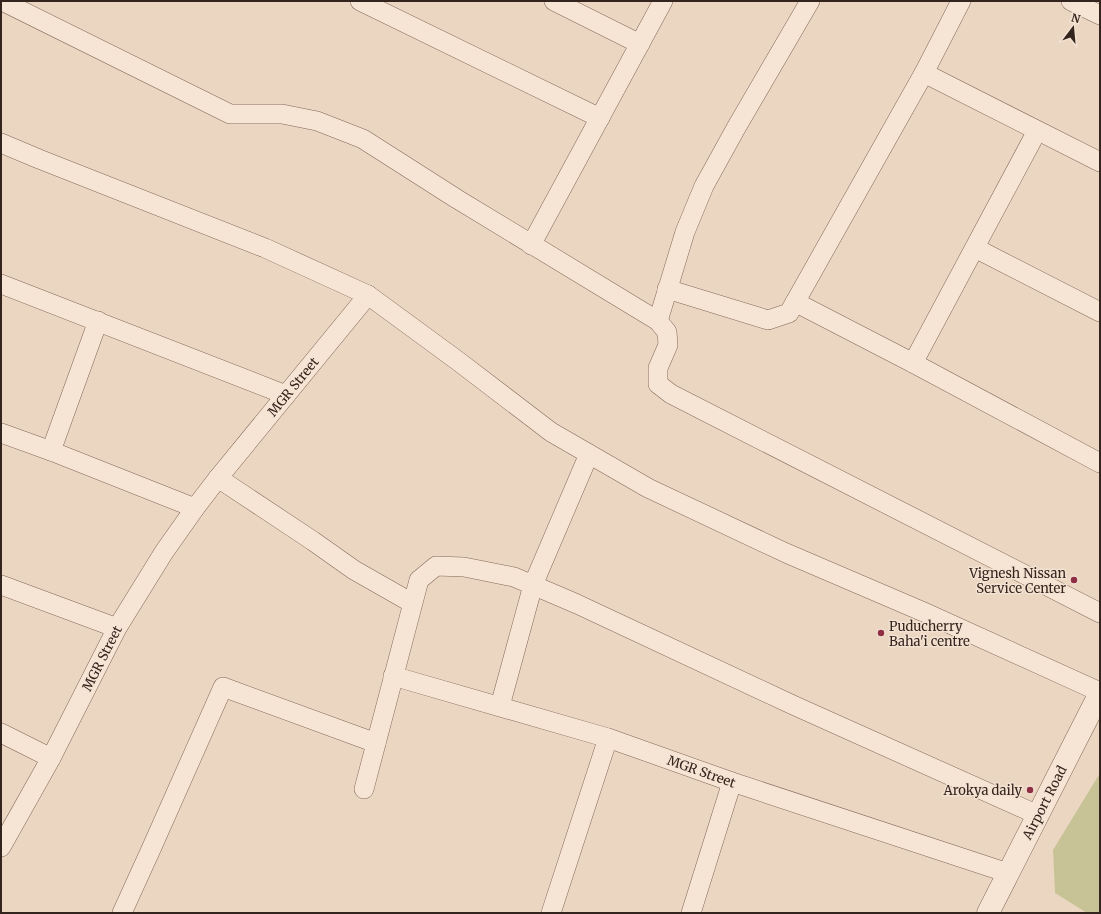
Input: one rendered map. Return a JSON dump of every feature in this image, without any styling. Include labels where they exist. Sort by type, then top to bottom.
[{"type":"street","points":[[2,1],[230,114],[282,114],[318,121],[363,139],[531,245],[658,321],[667,332],[668,345],[658,368],[658,384],[671,394],[1100,613]]},
{"type":"street","points":[[360,1],[600,118]]},
{"type":"street","points":[[554,1],[640,44]]},
{"type":"street","points":[[531,245],[663,1]]},
{"type":"street","points":[[658,321],[685,232],[704,186],[810,1]]},
{"type":"street","points":[[667,289],[768,320],[789,313],[924,73],[961,1]]},
{"type":"street","points":[[1071,1],[1100,15]]},
{"type":"street","points":[[924,73],[1100,162]]},
{"type":"street","points":[[914,363],[1037,131]]},
{"type":"street","points":[[1,143],[265,248],[368,295],[551,432],[648,488],[786,553],[926,613],[1100,692]]},
{"type":"street","points":[[975,248],[1100,312]]},
{"type":"street","points":[[1,284],[286,395]]},
{"type":"street","name":"MGR Street","points":[[1,847],[51,758],[117,628],[164,552],[218,478],[368,295]]},
{"type":"street","points":[[795,302],[914,363],[1100,463]]},
{"type":"street","points":[[51,450],[98,321]]},
{"type":"street","points":[[1,433],[51,450],[195,508]]},
{"type":"street","points":[[500,706],[533,585],[589,454]]},
{"type":"street","points":[[218,478],[354,570],[412,603]]},
{"type":"street","points":[[364,789],[419,580],[436,566],[464,567],[514,577],[577,604],[793,705],[1038,815]]},
{"type":"street","points":[[1,585],[117,628]]},
{"type":"street","name":"MGR Street","points":[[393,676],[608,738],[732,782],[1008,873]]},
{"type":"street","points":[[122,913],[223,686],[376,743]]},
{"type":"street","name":"Airport Road","points":[[988,913],[1100,692]]},
{"type":"street","points":[[1,733],[51,758]]},
{"type":"street","points":[[551,913],[608,738]]},
{"type":"street","points":[[692,913],[732,782]]},
{"type":"shaded area","points":[[1100,773],[1100,913],[1087,913],[1055,893],[1053,850]]},
{"type":"place","name":"Vignesh Nissan Service Center","points":[[1074,580]]},
{"type":"place","name":"Puducherry Baha'i centre","points":[[881,633]]},
{"type":"place","name":"Arokya daily","points":[[1030,790]]}]
